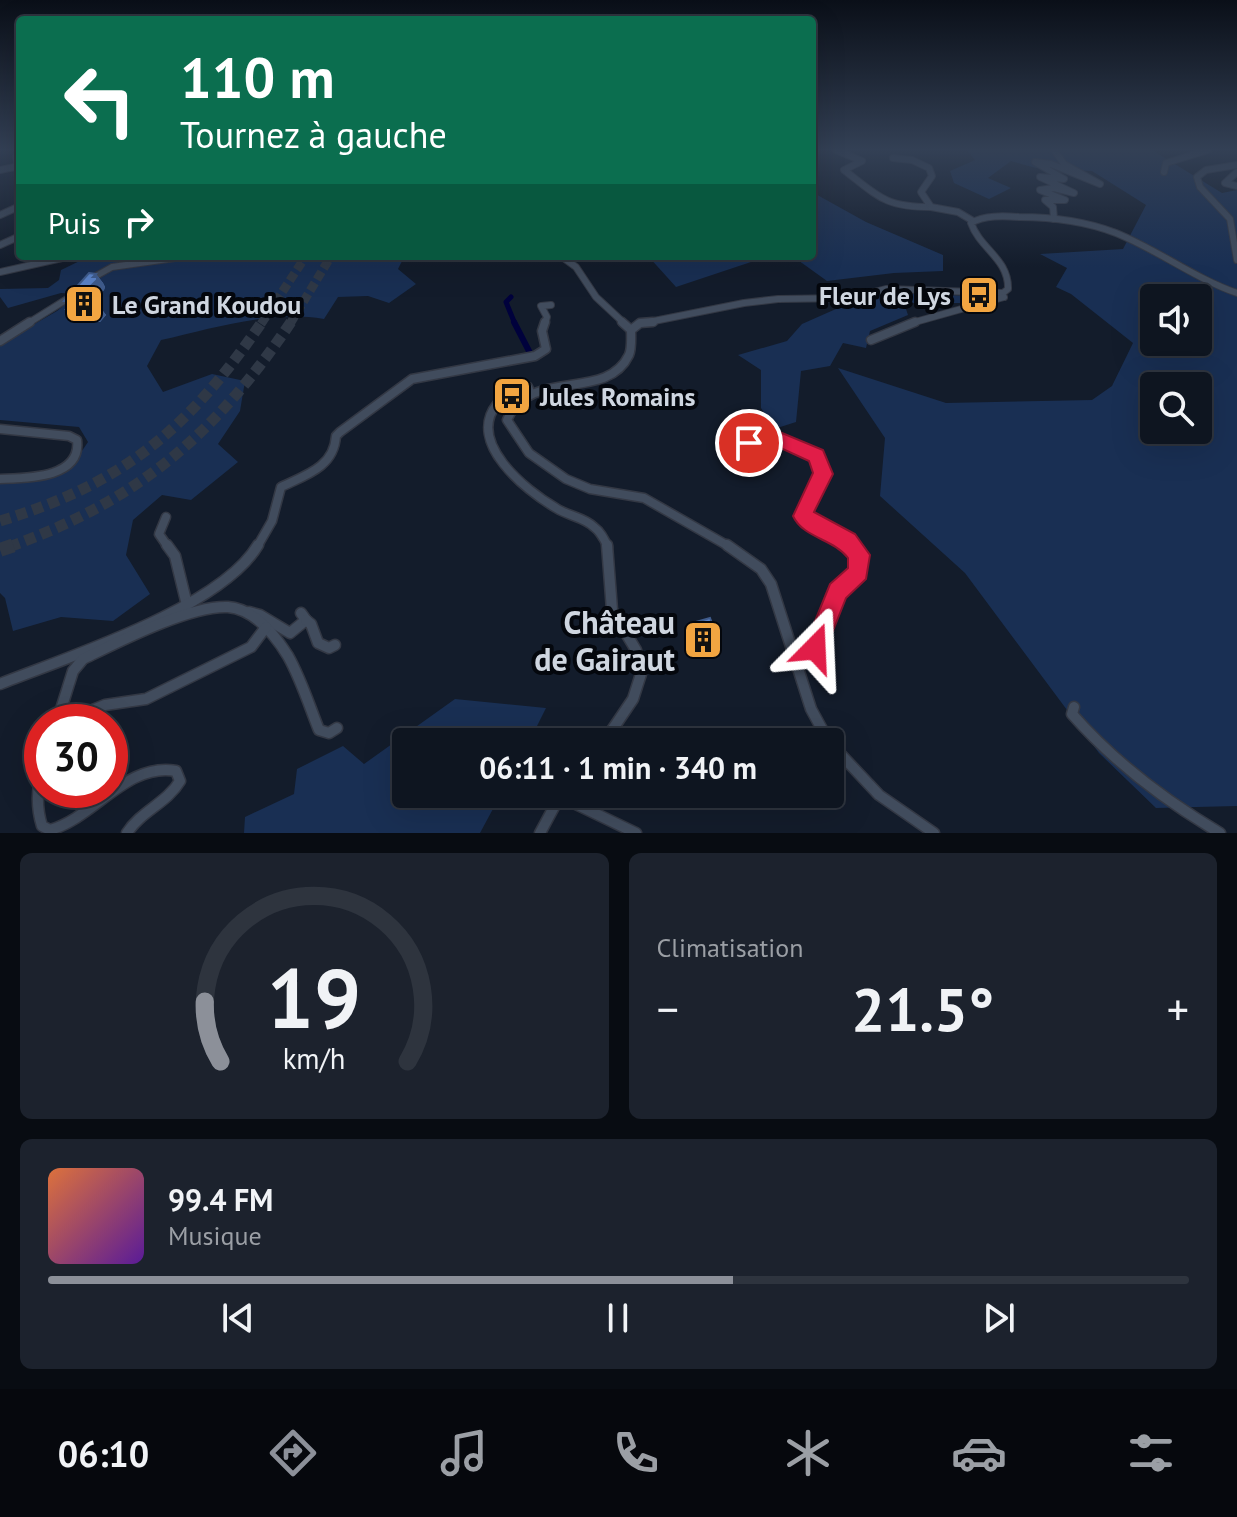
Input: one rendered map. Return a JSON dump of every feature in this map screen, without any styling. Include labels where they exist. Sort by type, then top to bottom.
[{"type":"street","points":[[867,189],[880,199],[900,207],[931,207],[958,212],[973,221],[992,218],[1054,219],[1122,236],[1168,263],[1237,293]]},
{"type":"street","points":[[923,189],[921,192],[931,207]]},
{"type":"street","points":[[1048,189],[1040,190],[1065,200],[1045,200],[1053,207],[1054,219]]},
{"type":"street","points":[[1057,189],[1074,193],[1065,189]]},
{"type":"street","points":[[1202,189],[1230,219],[1237,260]]},
{"type":"street","points":[[871,340],[897,326],[950,308],[1004,297],[1003,293],[1009,286],[1006,268],[972,230],[973,221]]},
{"type":"street","points":[[0,272],[41,260]]},
{"type":"street","points":[[0,341],[50,312],[101,270],[164,260]]},
{"type":"street","points":[[566,260],[576,267],[596,297],[631,330]]},
{"type":"street","points":[[821,728],[813,715],[771,584],[761,569],[641,496],[597,491],[571,482],[521,444],[509,428],[509,411],[530,392],[589,381],[613,373],[629,355],[631,330],[640,323],[665,321],[744,303],[778,299],[851,298],[886,289],[1003,293]]},
{"type":"street","points":[[0,684],[187,605],[252,555],[272,521],[281,487],[329,461],[340,432],[412,379],[535,356],[546,349],[542,331],[547,317],[541,306],[551,305]]},
{"type":"street","points":[[530,392],[528,387],[521,387],[496,405],[487,417],[485,430],[508,466],[550,504],[590,523],[605,539],[612,559],[610,604],[641,662],[640,682],[613,728]]},
{"type":"street","points":[[0,429],[69,436],[77,440],[78,446],[70,462],[53,474],[0,479]]},
{"type":"street","points":[[735,454],[745,445],[770,435],[816,456],[824,474],[814,486],[803,516],[848,541],[859,555],[858,572],[838,591],[817,639],[814,656],[807,661],[794,657]]},
{"type":"street","points":[[166,517],[159,534],[175,556],[187,605]]},
{"type":"street","points":[[63,704],[73,671],[83,659],[203,611],[224,607],[258,612],[283,632],[296,631],[303,616],[311,624],[318,643],[329,648],[335,645]]},
{"type":"street","points":[[244,612],[266,627],[283,648],[319,730],[329,733],[337,728]]},
{"type":"street","points":[[112,704],[146,699],[251,647],[266,627]]},
{"type":"street","points":[[1074,707],[1072,714],[1107,754],[1187,814],[1220,833]]},
{"type":"street","points":[[844,757],[879,795],[934,833]]},
{"type":"street","points":[[127,833],[132,824],[174,791],[180,781],[176,771],[166,767],[152,768],[128,781]]},
{"type":"street","points":[[37,808],[42,826],[50,830],[67,827],[95,808]]},
{"type":"street","points":[[540,833],[553,808]]},
{"type":"street","points":[[586,808],[636,833]]},
{"type":"shaded area","points":[[967,189],[1009,189],[989,199]]},
{"type":"shaded area","points":[[1120,189],[1215,189],[1222,193],[1237,190],[1237,806],[1156,808],[1099,753],[965,573],[880,496],[885,438],[838,368],[946,403],[1092,400],[1112,386],[1133,343],[1071,294],[1056,287],[1067,268],[1040,254],[1123,249],[1146,205]]},
{"type":"shaded area","points":[[816,194],[866,222],[943,255],[943,271],[827,281],[798,260],[816,260]]},
{"type":"shaded area","points":[[82,260],[404,260],[398,269],[416,284],[389,303],[368,296],[338,297],[324,319],[263,319],[161,340],[147,366],[163,392],[212,374],[245,381],[240,411],[218,444],[238,462],[191,500],[162,495],[133,520],[126,555],[150,594],[113,621],[61,617],[13,631],[5,598],[0,593],[0,482],[43,478],[69,470],[88,442],[79,427],[0,420],[0,344],[57,311],[78,294],[61,293],[8,308],[0,297],[0,289],[48,288],[59,280],[61,270]]},
{"type":"shaded area","points":[[652,260],[773,260],[751,262],[676,287]]},
{"type":"shaded area","points":[[884,292],[992,297],[971,303],[904,303],[908,315],[870,331],[866,348],[843,343],[830,366],[801,371],[796,422],[774,429],[761,408],[761,370],[738,355],[787,341],[802,324],[854,301]]},
{"type":"shaded area","points":[[455,699],[546,708],[536,728],[414,728]]},
{"type":"shaded area","points":[[392,744],[392,808],[493,808],[480,833],[244,833],[245,817],[294,794],[297,769],[343,746],[364,764]]},
{"type":"building","points":[[89,273],[96,274],[93,277],[97,280],[74,302],[99,306],[92,313],[66,309],[73,302],[64,301]]},
{"type":"building","name":"Château de Gairaut","points":[[710,618],[718,639],[704,646],[706,652],[698,654],[689,624]]},
{"type":"waterway","points":[[511,297],[506,302],[515,324]]},
{"type":"waterway","points":[[515,324],[529,351]]},
{"type":"tunnel","points":[[261,324],[303,260]]},
{"type":"tunnel","points":[[290,324],[329,260]]},
{"type":"tunnel","points":[[0,521],[83,489],[150,447],[180,422],[208,392],[262,322]]},
{"type":"tunnel","points":[[9,547],[97,508],[170,460],[233,399],[291,322]]},
{"type":"tunnel","points":[[0,550],[14,545]]},
{"type":"place","name":"Fleur de Lys","points":[[979,295]]},
{"type":"place","name":"Le Grand Koudou","points":[[84,304]]},
{"type":"place","name":"Jules Romains","points":[[512,396]]},
{"type":"place","name":"Château de Gairaut","points":[[703,640]]},
{"type":"route","points":[[749,443],[770,435],[816,456],[824,474],[814,486],[803,516],[841,536],[854,546],[859,555],[858,572],[838,591],[815,648]]}]
